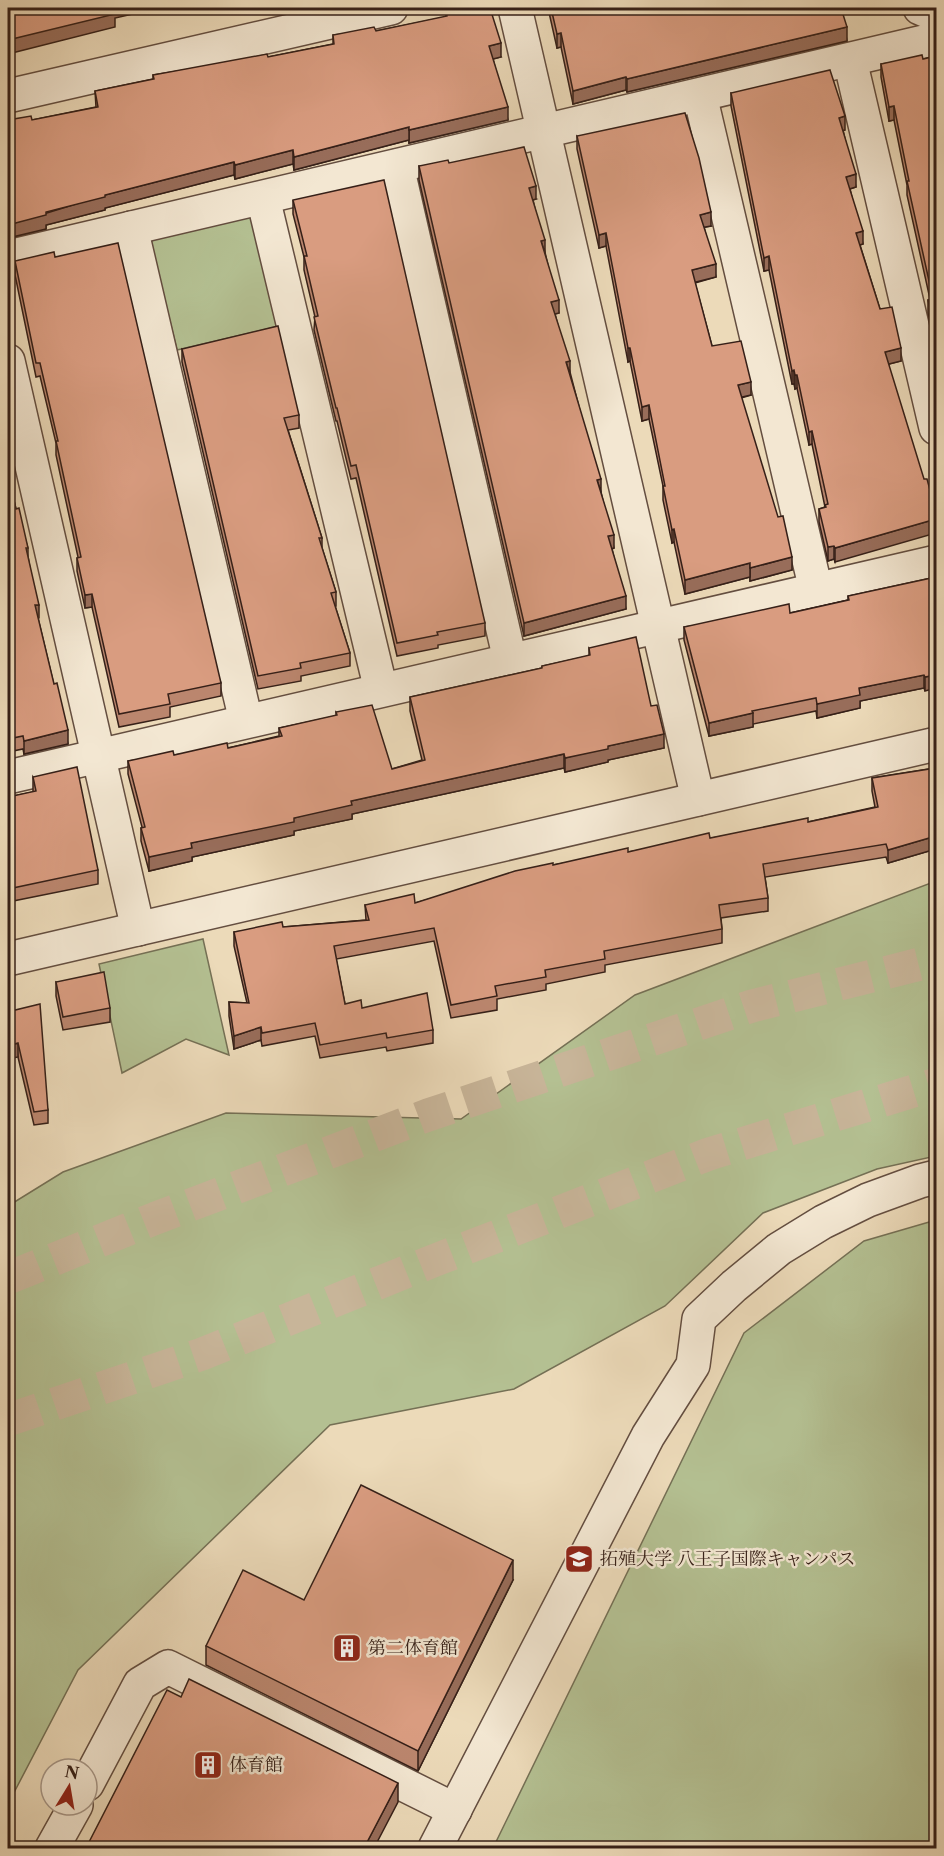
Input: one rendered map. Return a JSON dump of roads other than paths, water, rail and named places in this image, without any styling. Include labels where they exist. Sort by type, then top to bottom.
[{"type":"street","points":[[515,8],[698,799]]},
{"type":"street","points":[[920,8],[936,15]]},
{"type":"street","points":[[8,96],[372,10]]},
{"type":"street","points":[[8,258],[936,39]]},
{"type":"street","points":[[850,60],[936,428]]},
{"type":"street","points":[[700,95],[816,590]]},
{"type":"street","points":[[397,166],[510,660]]},
{"type":"street","points":[[262,198],[381,690]]},
{"type":"street","points":[[131,228],[246,722]]},
{"type":"street","points":[[8,361],[138,929]]},
{"type":"street","points":[[8,777],[936,562]]},
{"type":"street","points":[[8,959],[936,744]]},
{"type":"street","points":[[435,1848],[648,1436],[693,1365],[699,1319],[779,1249],[823,1222],[868,1200],[920,1181],[936,1178]]},
{"type":"street","points":[[99,1761],[140,1684],[168,1666],[455,1810]]},
{"type":"street","points":[[52,1848],[69,1817]]},
{"type":"tunnel","points":[[8,1278],[156,1218],[428,1115],[752,1006],[936,960]]},
{"type":"tunnel","points":[[8,1420],[202,1354],[709,1154],[936,1084]]},
{"type":"place","name":"拓殖大学 八王子国際キャンパス","points":[[579,1559]]},
{"type":"place","name":"第二体育館","points":[[347,1648]]},
{"type":"place","name":"体育館","points":[[208,1765]]}]
